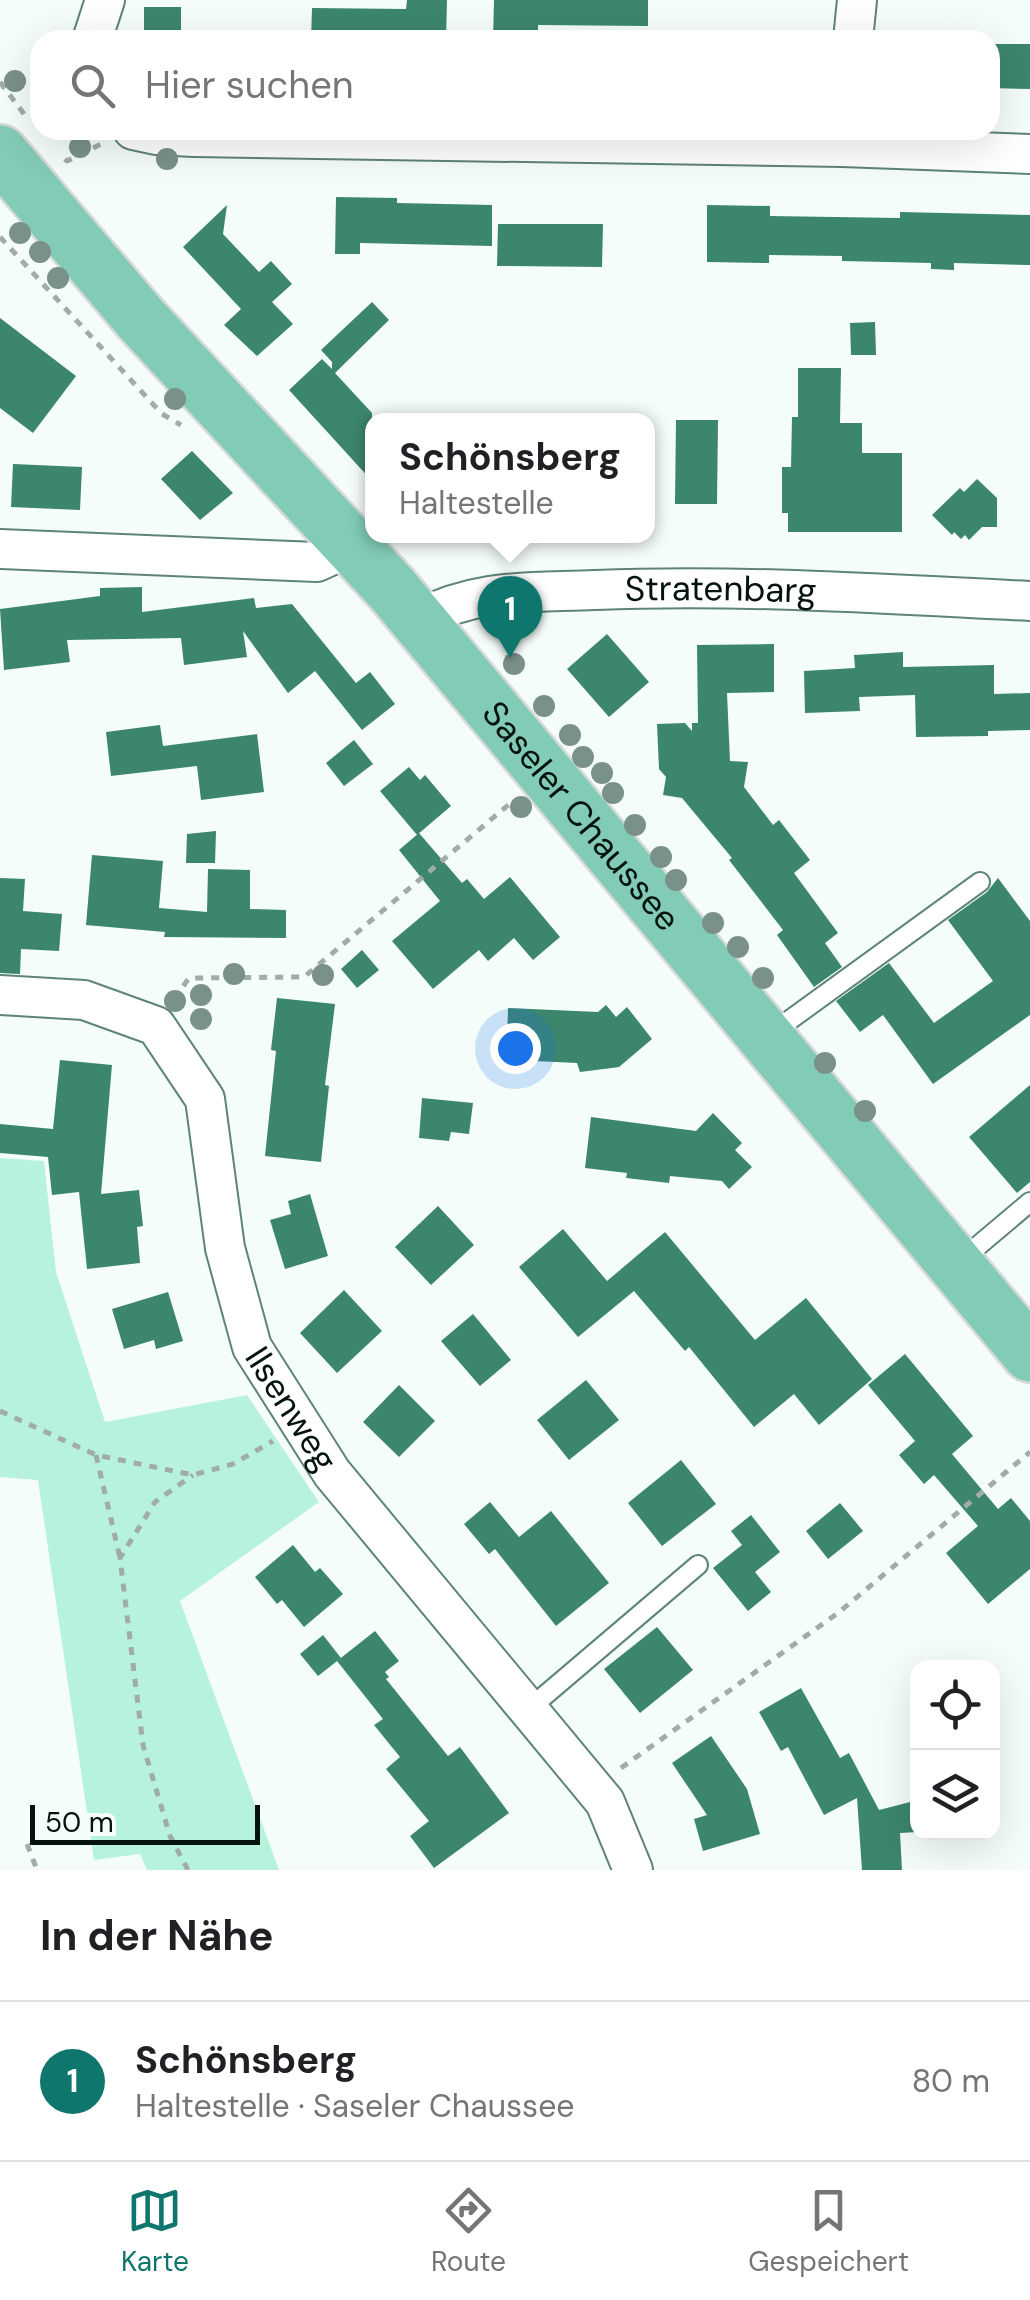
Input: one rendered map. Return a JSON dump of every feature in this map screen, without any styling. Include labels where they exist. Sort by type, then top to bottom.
[{"type":"main road","name":"Saseler Chaussee","points":[[16,138],[140,318],[354,545],[764,1038],[1025,1339]]},
{"type":"street","points":[[95,30],[105,0]]},
{"type":"street","points":[[854,30],[857,0]]},
{"type":"street","points":[[866,140],[1030,154]]},
{"type":"street","points":[[0,549],[317,562],[354,545]]},
{"type":"street","name":"Stratenbarg","points":[[418,620],[463,599],[642,588],[763,589],[1030,601]]},
{"type":"street","points":[[0,995],[84,1000],[156,1026]]},
{"type":"street","name":"Ilsenweg","points":[[156,1026],[206,1099],[225,1248],[252,1347],[332,1473],[595,1788],[605,1802],[633,1870]]},
{"type":"lane","points":[[764,1038],[980,882]]},
{"type":"lane","points":[[956,1264],[1030,1202]]},
{"type":"lane","points":[[530,1708],[698,1565]]},
{"type":"path","points":[[0,82],[16,138]]},
{"type":"path","points":[[55,148],[67,161],[110,140]]},
{"type":"path","points":[[494,714],[524,593]]},
{"type":"path","points":[[156,1026],[189,978],[304,977],[544,774]]},
{"type":"path","points":[[0,1411],[96,1455],[192,1474]]},
{"type":"path","points":[[120,1558],[154,1502],[192,1474],[234,1464],[299,1424]]},
{"type":"path","points":[[595,1788],[838,1613],[1030,1452]]},
{"type":"path","points":[[96,1455],[120,1558],[142,1746],[170,1836],[188,1870]]},
{"type":"path","points":[[26,1844],[37,1870]]},
{"type":"green space","points":[[0,1158],[44,1161],[56,1272],[105,1422],[247,1395],[319,1502],[180,1601],[279,1870],[147,1870],[140,1854],[94,1860],[38,1480],[0,1477]]},
{"type":"building","points":[[407,0],[447,0],[446,30],[311,30],[312,8],[406,9]]},
{"type":"building","points":[[494,0],[648,0],[648,26],[538,25],[538,30],[493,30]]},
{"type":"building","points":[[144,7],[181,7],[181,30],[144,30]]},
{"type":"building","points":[[1000,44],[1030,44],[1030,89],[1000,88]]},
{"type":"building","points":[[336,197],[492,205],[492,246],[360,243],[360,254],[335,254]]},
{"type":"building","points":[[227,205],[223,234],[259,272],[271,261],[292,284],[272,302],[293,324],[257,356],[224,325],[241,309],[183,247]]},
{"type":"building","points":[[707,205],[770,206],[770,216],[900,218],[900,212],[1030,215],[1030,265],[954,263],[954,270],[931,269],[931,263],[769,255],[769,263],[707,262]]},
{"type":"building","points":[[498,224],[603,224],[602,267],[497,266]]},
{"type":"building","points":[[372,302],[389,320],[335,373],[372,413],[365,413],[365,473],[289,390],[322,359],[332,369],[332,362],[321,350]]},
{"type":"building","points":[[0,318],[76,376],[33,433],[0,408]]},
{"type":"building","points":[[875,322],[876,355],[851,355],[850,323]]},
{"type":"building","points":[[798,368],[841,368],[840,423],[862,423],[862,453],[902,453],[902,532],[788,532],[788,513],[782,513],[782,467],[791,467],[792,417],[798,417]]},
{"type":"building","points":[[676,420],[718,420],[717,504],[675,504]]},
{"type":"building","points":[[192,451],[233,493],[200,520],[161,479]]},
{"type":"building","points":[[13,464],[82,467],[80,510],[11,507]]},
{"type":"building","points":[[977,479],[997,498],[997,527],[982,527],[969,540],[965,535],[961,539],[932,515],[960,488],[964,492]]},
{"type":"building","points":[[142,587],[142,612],[254,598],[256,608],[292,604],[356,683],[370,672],[395,704],[362,730],[315,671],[288,693],[243,631],[247,657],[184,665],[181,638],[67,640],[70,662],[4,670],[0,609],[100,596],[100,588]]},
{"type":"building","points":[[607,634],[649,682],[609,717],[567,669]]},
{"type":"building","points":[[774,644],[774,692],[727,693],[730,761],[748,762],[744,787],[773,825],[779,820],[810,860],[794,873],[838,933],[825,943],[842,967],[814,987],[777,935],[783,930],[729,860],[732,858],[682,798],[663,795],[666,777],[659,769],[657,724],[685,723],[692,731],[692,723],[698,723],[697,645]]},
{"type":"building","points":[[903,652],[903,667],[994,665],[994,694],[1030,693],[1030,730],[988,731],[988,736],[916,737],[915,695],[859,697],[860,711],[805,713],[804,671],[855,668],[854,655]]},
{"type":"building","points":[[160,725],[163,746],[257,734],[264,792],[201,800],[197,766],[111,776],[106,732]]},
{"type":"building","points":[[354,740],[373,764],[344,786],[326,763]]},
{"type":"building","points":[[409,767],[420,780],[425,775],[451,806],[417,835],[380,791]]},
{"type":"building","points":[[216,831],[215,863],[186,863],[187,834]]},
{"type":"building","points":[[419,833],[462,883],[467,879],[484,899],[510,877],[560,937],[533,960],[514,938],[488,961],[479,950],[433,989],[392,941],[440,901],[399,850]]},
{"type":"building","points":[[92,855],[163,861],[159,908],[207,912],[208,869],[250,870],[250,909],[286,910],[286,938],[164,937],[165,932],[86,925]]},
{"type":"building","points":[[0,878],[25,879],[23,911],[62,914],[59,951],[21,949],[20,974],[0,973]]},
{"type":"building","points":[[998,878],[1030,921],[1030,1015],[933,1084],[883,1015],[860,1032],[836,1001],[889,963],[934,1023],[993,981],[948,920],[987,892]]},
{"type":"building","points":[[362,950],[379,970],[357,988],[341,969]]},
{"type":"building","points":[[277,998],[335,1004],[321,1162],[265,1156],[276,1051],[271,1050]]},
{"type":"building","points":[[606,1005],[616,1017],[627,1007],[652,1039],[619,1067],[580,1072],[577,1063],[512,1060],[512,1046],[507,1045],[508,1008],[598,1012]]},
{"type":"building","points":[[60,1060],[112,1065],[101,1194],[139,1190],[143,1226],[137,1227],[140,1263],[87,1269],[79,1192],[52,1195],[48,1157],[0,1153],[0,1124],[53,1129]]},
{"type":"building","points":[[1030,1085],[1030,1182],[1017,1193],[969,1137]]},
{"type":"building","points":[[422,1098],[473,1103],[469,1134],[451,1132],[449,1141],[419,1138]]},
{"type":"building","points":[[713,1113],[742,1143],[735,1150],[752,1167],[729,1189],[722,1181],[670,1176],[669,1183],[585,1168],[591,1117],[696,1131]]},
{"type":"building","points":[[310,1194],[328,1256],[285,1269],[270,1220],[291,1214],[288,1201]]},
{"type":"building","points":[[438,1206],[474,1245],[431,1285],[395,1247]]},
{"type":"building","points":[[563,1229],[607,1281],[665,1232],[755,1340],[806,1298],[872,1379],[819,1425],[794,1394],[754,1427],[689,1347],[685,1351],[634,1291],[578,1337],[519,1267]]},
{"type":"building","points":[[344,1290],[382,1331],[337,1373],[300,1333]]},
{"type":"building","points":[[168,1292],[183,1341],[156,1349],[154,1340],[124,1349],[112,1309]]},
{"type":"building","points":[[473,1314],[511,1360],[480,1386],[441,1341]]},
{"type":"building","points":[[905,1354],[973,1436],[952,1454],[998,1509],[1011,1498],[1030,1521],[1030,1569],[988,1604],[946,1553],[978,1526],[934,1475],[924,1484],[899,1455],[915,1441],[868,1385]]},
{"type":"building","points":[[586,1380],[619,1420],[569,1460],[537,1420]]},
{"type":"building","points":[[399,1385],[435,1421],[399,1457],[363,1422]]},
{"type":"building","points":[[681,1460],[716,1504],[662,1546],[628,1503]]},
{"type":"building","points":[[490,1502],[519,1537],[551,1511],[609,1583],[556,1626],[495,1549],[489,1554],[464,1524]]},
{"type":"building","points":[[840,1503],[863,1531],[828,1559],[806,1531]]},
{"type":"building","points":[[751,1515],[780,1552],[755,1572],[771,1592],[748,1611],[713,1568],[742,1545],[731,1531]]},
{"type":"building","points":[[293,1545],[315,1572],[320,1568],[343,1594],[304,1627],[282,1600],[277,1604],[255,1577]]},
{"type":"building","points":[[657,1627],[693,1670],[640,1713],[604,1669]]},
{"type":"building","points":[[375,1631],[399,1661],[385,1672],[389,1677],[386,1679],[448,1756],[460,1747],[509,1813],[434,1868],[410,1836],[429,1821],[386,1769],[400,1757],[374,1725],[383,1719],[337,1661]]},
{"type":"building","points":[[323,1635],[341,1658],[318,1676],[300,1654]]},
{"type":"building","points":[[801,1688],[840,1758],[849,1753],[879,1810],[910,1802],[910,1832],[900,1833],[902,1870],[862,1870],[857,1798],[824,1815],[788,1747],[781,1751],[759,1712]]},
{"type":"building","points":[[711,1736],[747,1789],[760,1834],[703,1851],[694,1819],[707,1815],[672,1763]]},
{"type":"place","name":"Schönsberg","points":[[510,658]]}]
